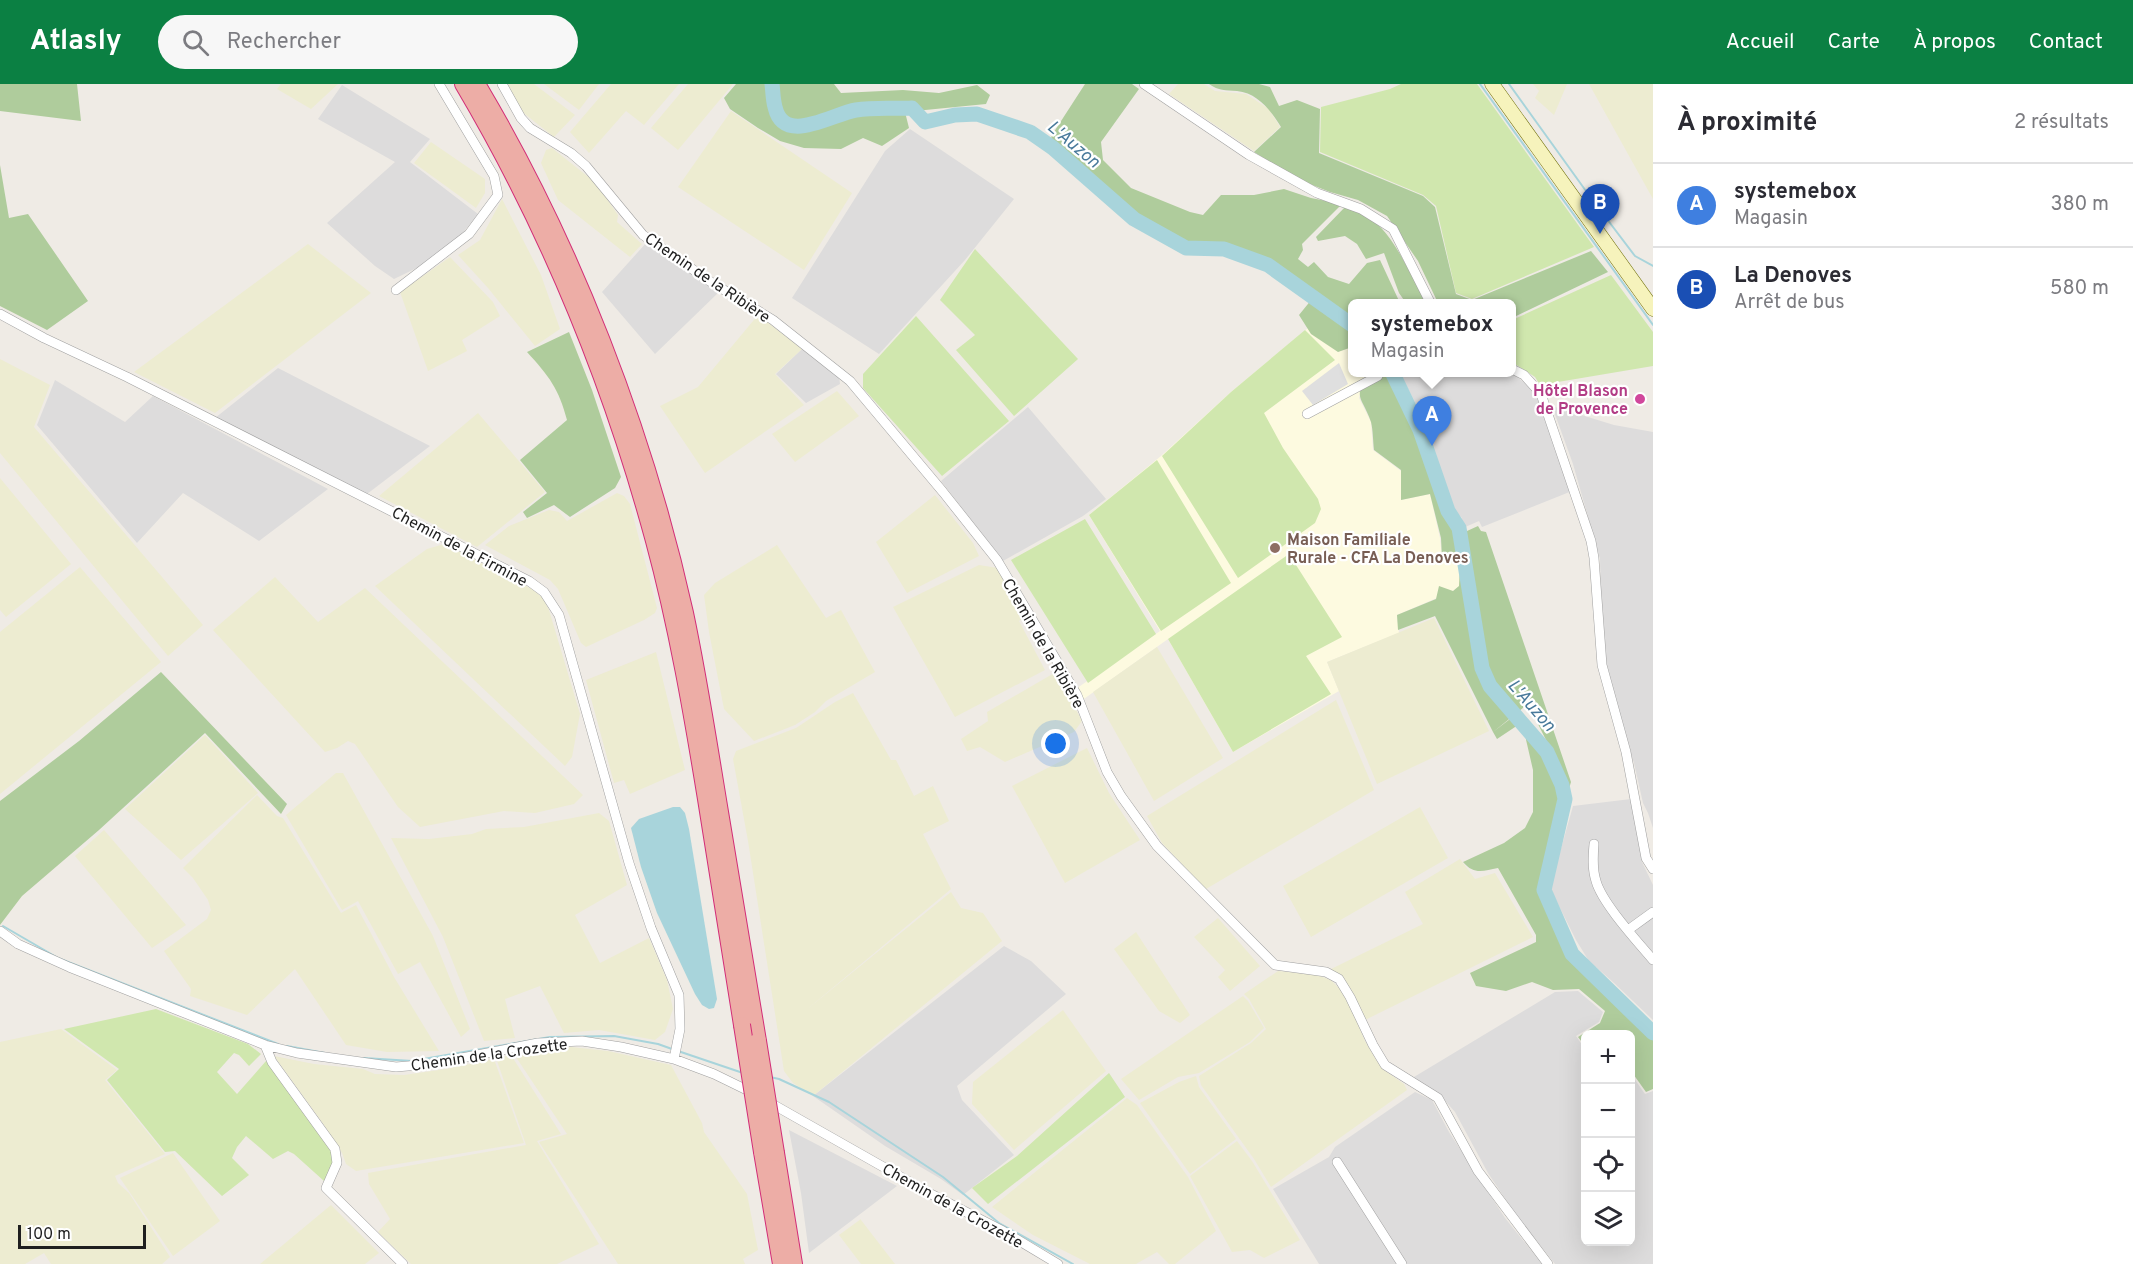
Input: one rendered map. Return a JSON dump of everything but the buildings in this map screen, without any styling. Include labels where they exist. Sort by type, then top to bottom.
[{"type":"highway","points":[[463,84],[526,200],[589,343],[619,426],[654,541],[694,725],[742,1025],[794,1264]]},
{"type":"highway","points":[[477,84],[534,188],[561,244],[601,339],[653,494],[677,583],[691,646],[758,1041],[781,1264]]},
{"type":"main road","points":[[1492,84],[1653,309]]},
{"type":"street","points":[[396,290],[469,234],[498,195],[494,176],[439,84]]},
{"type":"street","name":"Chemin de la Ribière","points":[[502,84],[521,118],[530,128],[571,153],[586,166],[643,235],[711,282],[773,320],[850,381],[944,492],[997,560],[1077,695],[1107,772],[1156,846],[1275,965],[1326,972],[1339,979],[1385,1065],[1438,1098],[1478,1172],[1548,1264]]},
{"type":"street","points":[[1144,84],[1249,155],[1317,193],[1360,209],[1393,229],[1429,299]]},
{"type":"street","name":"Chemin de la Firmine","points":[[0,314],[530,580],[544,592],[560,615],[632,873],[651,928],[679,994],[680,1029],[674,1059]]},
{"type":"street","points":[[1516,371],[1524,375],[1541,394],[1591,541],[1602,665],[1626,752],[1646,858],[1653,868]]},
{"type":"street","points":[[1307,414],[1374,377]]},
{"type":"street","points":[[1594,844],[1593,869],[1596,884],[1628,930],[1653,960]]},
{"type":"street","points":[[1628,930],[1653,912]]},
{"type":"street","name":"Chemin de la Crozette","points":[[0,931],[18,944],[69,967],[265,1045],[297,1053],[396,1067],[431,1064],[538,1043],[582,1041],[674,1059],[714,1074],[784,1109],[1058,1264]]},
{"type":"street","points":[[265,1045],[272,1062],[335,1149],[338,1163],[326,1188],[403,1264]]},
{"type":"street","points":[[1337,1162],[1402,1264]]},
{"type":"shaded area","points":[[342,85],[430,139],[410,162],[478,214],[461,235],[427,263],[394,279],[375,266],[327,223],[395,162],[318,119]]},
{"type":"shaded area","points":[[910,129],[1014,199],[965,260],[879,354],[792,298],[885,151]]},
{"type":"shaded area","points":[[647,242],[719,292],[655,354],[602,292]]},
{"type":"shaded area","name":"Maison Familiale Rurale - CFA La Denoves","points":[[1308,328],[1338,352],[1348,348],[1348,377],[1369,377],[1362,383],[1359,398],[1371,422],[1373,450],[1401,471],[1401,500],[1430,494],[1442,558],[1460,566],[1460,586],[1397,615],[1399,633],[1327,662],[1339,691],[1233,752],[1168,639],[1074,706],[1067,695],[1160,631],[1089,515],[1161,456],[1231,392]]},
{"type":"shaded area","points":[[803,348],[839,376],[840,384],[806,403],[776,374]]},
{"type":"shaded area","points":[[1339,363],[1348,384],[1313,405],[1302,391]]},
{"type":"shaded area","points":[[278,368],[430,446],[367,494],[215,418]]},
{"type":"shaded area","points":[[1516,376],[1537,393],[1572,491],[1482,527],[1479,521],[1463,528],[1462,518],[1453,509],[1425,422],[1402,377]]},
{"type":"shaded area","points":[[55,380],[125,422],[153,396],[328,489],[259,541],[183,493],[137,543],[37,425]]},
{"type":"shaded area","points":[[1552,406],[1614,425],[1653,432],[1653,828],[1643,803],[1634,763],[1613,700],[1602,637],[1600,559],[1573,464]]},
{"type":"shaded area","points":[[1028,407],[1106,499],[1083,516],[1003,561],[941,481]]},
{"type":"shaded area","points":[[1631,799],[1642,862],[1653,885],[1653,1020],[1613,982],[1592,966],[1550,888],[1573,806]]},
{"type":"shaded area","points":[[1004,946],[1031,961],[1066,994],[957,1086],[962,1100],[1014,1155],[963,1195],[941,1179],[885,1146],[813,1096]]},
{"type":"shaded area","points":[[1578,991],[1603,1012],[1599,1022],[1586,1030],[1581,1030],[1581,1033],[1576,1036],[1581,1043],[1581,1246],[1635,1246],[1635,1080],[1645,1094],[1653,1091],[1653,1264],[1555,1264],[1514,1212],[1488,1173],[1455,1112],[1440,1095],[1414,1077],[1555,992]]},
{"type":"shaded area","points":[[1415,1092],[1432,1100],[1449,1132],[1505,1218],[1542,1264],[1319,1264],[1273,1189],[1329,1157],[1335,1147]]},
{"type":"shaded area","points":[[789,1130],[897,1186],[809,1253],[801,1193]]},
{"type":"green space","points":[[0,84],[77,84],[81,121],[0,111]]},
{"type":"green space","points":[[281,84],[338,84],[311,109],[277,89]]},
{"type":"green space","points":[[508,84],[534,84],[575,115],[554,137],[521,111]]},
{"type":"green space","points":[[544,84],[599,84],[579,110]]},
{"type":"green space","points":[[611,84],[679,84],[644,125],[626,111],[589,153],[570,132]]},
{"type":"green space","points":[[688,84],[733,84],[678,150],[651,128]]},
{"type":"green space","points":[[736,84],[834,84],[841,93],[903,90],[939,93],[977,85],[990,95],[986,104],[905,112],[909,128],[882,146],[863,138],[841,149],[804,148],[780,141],[730,109],[724,98]]},
{"type":"green space","points":[[1085,84],[1132,84],[1139,89],[1101,142],[1103,160],[1131,188],[1203,215],[1221,195],[1254,195],[1284,189],[1311,198],[1342,204],[1302,244],[1303,250],[1298,259],[1308,267],[1314,262],[1328,277],[1349,284],[1367,263],[1380,260],[1398,299],[1348,299],[1348,348],[1338,352],[1311,334],[1299,315],[1316,294],[1271,261],[1225,245],[1188,245],[1137,215],[1050,143],[1052,135]]},
{"type":"green space","points":[[1178,84],[1204,84],[1215,91],[1246,94],[1269,109],[1280,127],[1254,151],[1169,94]]},
{"type":"green space","points":[[1209,84],[1259,84],[1270,87],[1279,106],[1297,100],[1320,109],[1319,153],[1423,196],[1435,207],[1456,294],[1469,299],[1436,299],[1418,261],[1387,216],[1358,200],[1297,179],[1254,152],[1281,127],[1258,99],[1245,92],[1219,89]]},
{"type":"green space","points":[[1401,84],[1477,84],[1594,247],[1472,299],[1456,293],[1436,206],[1423,195],[1320,152],[1321,107]]},
{"type":"green space","points":[[1533,84],[1567,84],[1554,115],[1535,98],[1539,91]]},
{"type":"green space","points":[[1589,84],[1653,84],[1653,199]]},
{"type":"green space","points":[[731,111],[852,193],[804,270],[678,187]]},
{"type":"green space","points":[[431,142],[485,179],[485,193],[476,208],[414,163]]},
{"type":"green space","points":[[552,148],[596,183],[618,215],[617,222],[642,244],[630,257],[558,200],[541,163],[546,150]]},
{"type":"green space","points":[[0,165],[9,218],[28,214],[88,301],[47,330],[0,306]]},
{"type":"green space","points":[[502,199],[541,275],[560,329],[535,346],[458,255],[480,240]]},
{"type":"green space","points":[[1346,206],[1361,212],[1386,233],[1424,299],[1403,299],[1384,253],[1366,259],[1357,244],[1345,236],[1318,241],[1316,237]]},
{"type":"green space","points":[[308,244],[371,293],[215,413],[134,372]]},
{"type":"green space","points":[[975,249],[1078,359],[1014,416],[956,350],[975,335],[940,300]]},
{"type":"green space","points":[[1591,251],[1608,272],[1516,316],[1516,299],[1474,299]]},
{"type":"green space","points":[[450,257],[493,302],[500,316],[462,340],[467,351],[428,371],[400,292]]},
{"type":"green space","points":[[1611,275],[1653,332],[1653,366],[1540,385],[1535,377],[1516,365],[1516,318]]},
{"type":"green space","points":[[758,315],[802,349],[775,374],[804,405],[705,473],[660,406],[698,387]]},
{"type":"green space","points":[[916,316],[1009,421],[942,476],[863,388],[863,374]]},
{"type":"green space","points":[[1305,330],[1335,360],[1264,413],[1283,448],[1318,499],[1321,509],[1315,523],[1238,578],[1162,456],[1231,392]]},
{"type":"green space","points":[[569,332],[592,390],[621,477],[615,488],[570,517],[554,505],[527,518],[523,512],[547,493],[520,460],[567,420],[552,383],[527,352]]},
{"type":"green space","points":[[0,359],[50,385],[34,427],[203,625],[168,656],[0,453]]},
{"type":"green space","points":[[1370,377],[1399,377],[1421,423],[1447,509],[1457,518],[1460,529],[1467,531],[1478,526],[1481,531],[1486,532],[1571,782],[1568,792],[1528,704],[1493,732],[1435,616],[1398,630],[1397,615],[1436,599],[1439,586],[1453,591],[1459,586],[1460,566],[1442,558],[1441,538],[1430,494],[1401,500],[1401,470],[1374,450],[1371,422],[1360,397]]},
{"type":"green space","points":[[837,391],[859,416],[795,462],[772,434]]},
{"type":"green space","points":[[478,413],[545,492],[477,547],[379,496]]},
{"type":"green space","points":[[1157,460],[1231,583],[1161,631],[1089,515]]},
{"type":"green space","points":[[0,478],[71,564],[6,617],[0,610]]},
{"type":"green space","points":[[617,493],[624,496],[630,504],[657,608],[655,613],[644,620],[586,647],[581,643],[558,589],[550,580],[485,545],[509,526],[549,510],[559,512],[567,521]]},
{"type":"green space","points":[[935,495],[973,543],[979,556],[907,593],[876,542]]},
{"type":"green space","points":[[1085,519],[1156,634],[1088,683],[1011,560]]},
{"type":"green space","points":[[444,544],[532,589],[543,598],[549,610],[580,714],[572,757],[565,766],[375,586],[427,549]]},
{"type":"green space","points":[[777,545],[826,618],[841,610],[875,672],[826,701],[815,712],[795,725],[754,741],[724,709],[704,595],[715,583]]},
{"type":"green space","points":[[1289,554],[1342,637],[1306,656],[1331,694],[1233,752],[1168,639]]},
{"type":"green space","points":[[979,565],[998,568],[1026,617],[1019,621],[1045,670],[955,717],[893,607]]},
{"type":"green space","points":[[80,567],[161,662],[0,794],[0,632]]},
{"type":"green space","points":[[275,577],[318,622],[365,588],[583,795],[574,804],[535,813],[504,811],[420,827],[398,807],[355,744],[348,741],[325,752],[213,630]]},
{"type":"green space","points":[[1434,618],[1489,731],[1377,784],[1327,662]]},
{"type":"green space","points":[[1157,647],[1223,758],[1154,801],[1093,692]]},
{"type":"green space","points":[[656,652],[685,770],[630,794],[624,780],[614,783],[586,680]]},
{"type":"green space","points":[[161,672],[287,804],[281,814],[205,733],[99,830],[22,896],[0,925],[0,801],[79,741]]},
{"type":"green space","points":[[1056,672],[1082,721],[1074,732],[1005,762],[980,747],[967,751],[961,739],[988,721],[987,712]]},
{"type":"green space","points":[[853,693],[891,760],[896,760],[914,796],[933,786],[949,821],[923,834],[951,889],[805,1011],[951,892],[961,908],[983,913],[1002,941],[813,1096],[793,1083],[784,1071],[733,759],[736,751],[796,728]]},
{"type":"green space","points":[[1336,700],[1374,790],[1206,889],[1162,843],[1147,816]]},
{"type":"green space","points":[[1514,716],[1538,744],[1556,775],[1564,799],[1542,893],[1568,955],[1653,1036],[1653,1089],[1646,1092],[1635,1077],[1635,1030],[1589,1030],[1600,1023],[1605,1011],[1579,989],[1553,990],[1532,982],[1506,991],[1476,986],[1470,973],[1536,942],[1536,935],[1498,868],[1475,870],[1463,862],[1504,843],[1525,828],[1533,812],[1533,770],[1524,731],[1518,725],[1497,739],[1493,732]]},
{"type":"green space","points":[[205,735],[258,793],[181,860],[125,809]]},
{"type":"green space","points":[[1087,748],[1109,793],[1140,840],[1065,883],[1012,786]]},
{"type":"green space","points":[[336,773],[343,773],[433,936],[470,1029],[461,1037],[420,962],[398,974],[358,901],[342,910],[286,815]]},
{"type":"green space","points":[[257,795],[277,816],[283,818],[341,913],[356,905],[394,977],[439,1051],[387,1052],[346,1045],[295,969],[247,1015],[190,996],[191,989],[164,951],[207,919],[211,910],[208,900],[183,868]]},
{"type":"green space","points":[[1420,807],[1448,858],[1311,937],[1283,886]]},
{"type":"green space","points":[[599,813],[609,821],[627,885],[575,915],[600,963],[649,938],[667,980],[673,1009],[665,1032],[655,1040],[599,1030],[564,1033],[540,986],[505,999],[515,1038],[484,1041],[443,937],[391,838],[429,839],[472,834],[486,829],[524,827]]},
{"type":"green space","points":[[104,830],[186,925],[152,948],[75,856]]},
{"type":"green space","points":[[1460,859],[1475,879],[1495,873],[1533,937],[1363,1021],[1340,980],[1331,969],[1423,924],[1405,892]]},
{"type":"green space","points":[[1218,918],[1260,966],[1230,991],[1218,977],[1225,970],[1194,937]]},
{"type":"green space","points":[[1136,932],[1190,1015],[1180,1023],[1159,1011],[1114,949]]},
{"type":"green space","points":[[1278,971],[1317,975],[1331,980],[1347,997],[1365,1041],[1377,1061],[1384,1070],[1404,1084],[1407,1090],[1271,1187],[1254,1159],[1201,1085],[1199,1076],[1251,1043],[1266,1029],[1244,994]]},
{"type":"green space","points":[[1243,996],[1264,1028],[1250,1042],[1199,1073],[1178,1077],[1139,1100],[1121,1079]]},
{"type":"green space","points":[[156,1009],[248,1044],[261,1054],[249,1066],[234,1053],[217,1072],[237,1094],[266,1061],[325,1141],[336,1161],[334,1168],[324,1181],[294,1154],[288,1151],[273,1159],[246,1136],[232,1158],[249,1175],[222,1196],[175,1151],[165,1152],[107,1080],[119,1069],[64,1029]]},
{"type":"green space","points":[[1063,1010],[1106,1071],[1014,1150],[972,1104],[973,1082]]},
{"type":"green space","points":[[61,1029],[117,1070],[105,1080],[165,1154],[115,1176],[118,1183],[129,1193],[170,1257],[162,1264],[51,1264],[44,1253],[25,1264],[0,1264],[0,1042]]},
{"type":"green space","points":[[571,1047],[608,1051],[671,1065],[702,1123],[704,1132],[747,1194],[758,1250],[743,1259],[745,1264],[618,1264],[539,1142],[567,1134],[512,1051]]},
{"type":"green space","points":[[511,1055],[561,1134],[537,1141],[599,1244],[557,1264],[411,1264],[378,1232],[390,1219],[369,1184],[368,1173],[526,1145],[496,1058]]},
{"type":"green space","points":[[274,1056],[314,1064],[363,1069],[375,1074],[404,1075],[494,1059],[524,1143],[356,1171],[346,1164],[342,1153],[324,1125]]},
{"type":"green space","points":[[1109,1073],[1125,1097],[988,1204],[972,1188],[1017,1156]]},
{"type":"green space","points":[[1196,1076],[1199,1087],[1236,1139],[1190,1174],[1140,1103],[1179,1082]]},
{"type":"green space","points":[[1127,1098],[1137,1105],[1188,1177],[1216,1231],[1175,1264],[1169,1264],[1157,1252],[1136,1264],[1090,1264],[1033,1235],[992,1207]]},
{"type":"green space","points":[[1237,1141],[1252,1161],[1300,1240],[1264,1258],[1250,1250],[1232,1252],[1190,1176]]},
{"type":"green space","points":[[173,1153],[220,1221],[173,1256],[120,1178]]},
{"type":"green space","points":[[331,1205],[379,1253],[365,1264],[260,1264]]},
{"type":"green space","points":[[861,1219],[895,1264],[861,1264],[839,1235]]},
{"type":"water","points":[[673,807],[680,807],[685,813],[689,829],[717,999],[714,1008],[709,1009],[702,1005],[695,994],[657,913],[641,867],[631,828],[639,819]]},
{"type":"waterway","name":"L'Auzon","points":[[772,84],[773,99],[780,118],[788,124],[798,126],[810,125],[856,110],[912,108],[925,122],[955,115],[977,114],[1030,132],[1053,148],[1134,219],[1186,248],[1224,249],[1268,265],[1348,322]]},
{"type":"waterway","points":[[1480,84],[1653,325]]},
{"type":"waterway","points":[[1509,84],[1635,256],[1653,266]]},
{"type":"waterway","name":"L'Auzon","points":[[1394,377],[1420,430],[1448,511],[1459,528],[1482,668],[1490,686],[1547,752],[1562,785],[1565,799],[1544,890],[1572,954],[1653,1033]]},
{"type":"waterway","points":[[3,926],[58,958],[278,1044]]},
{"type":"waterway","points":[[364,1058],[412,1061],[550,1037],[614,1036],[658,1044],[672,1049]]},
{"type":"waterway","points":[[287,1046],[325,1053]]},
{"type":"waterway","points":[[678,1051],[743,1073]]},
{"type":"waterway","points":[[770,1077],[829,1102],[943,1177],[999,1223],[1073,1264]]},
{"type":"place","name":"La Denoves","points":[[1600,234]]},
{"type":"place","name":"Hôtel Blason de Provence","points":[[1640,399]]},
{"type":"place","name":"systemebox","points":[[1432,446]]},
{"type":"place","name":"Maison Familiale Rurale - CFA La Denoves","points":[[1275,548]]}]
